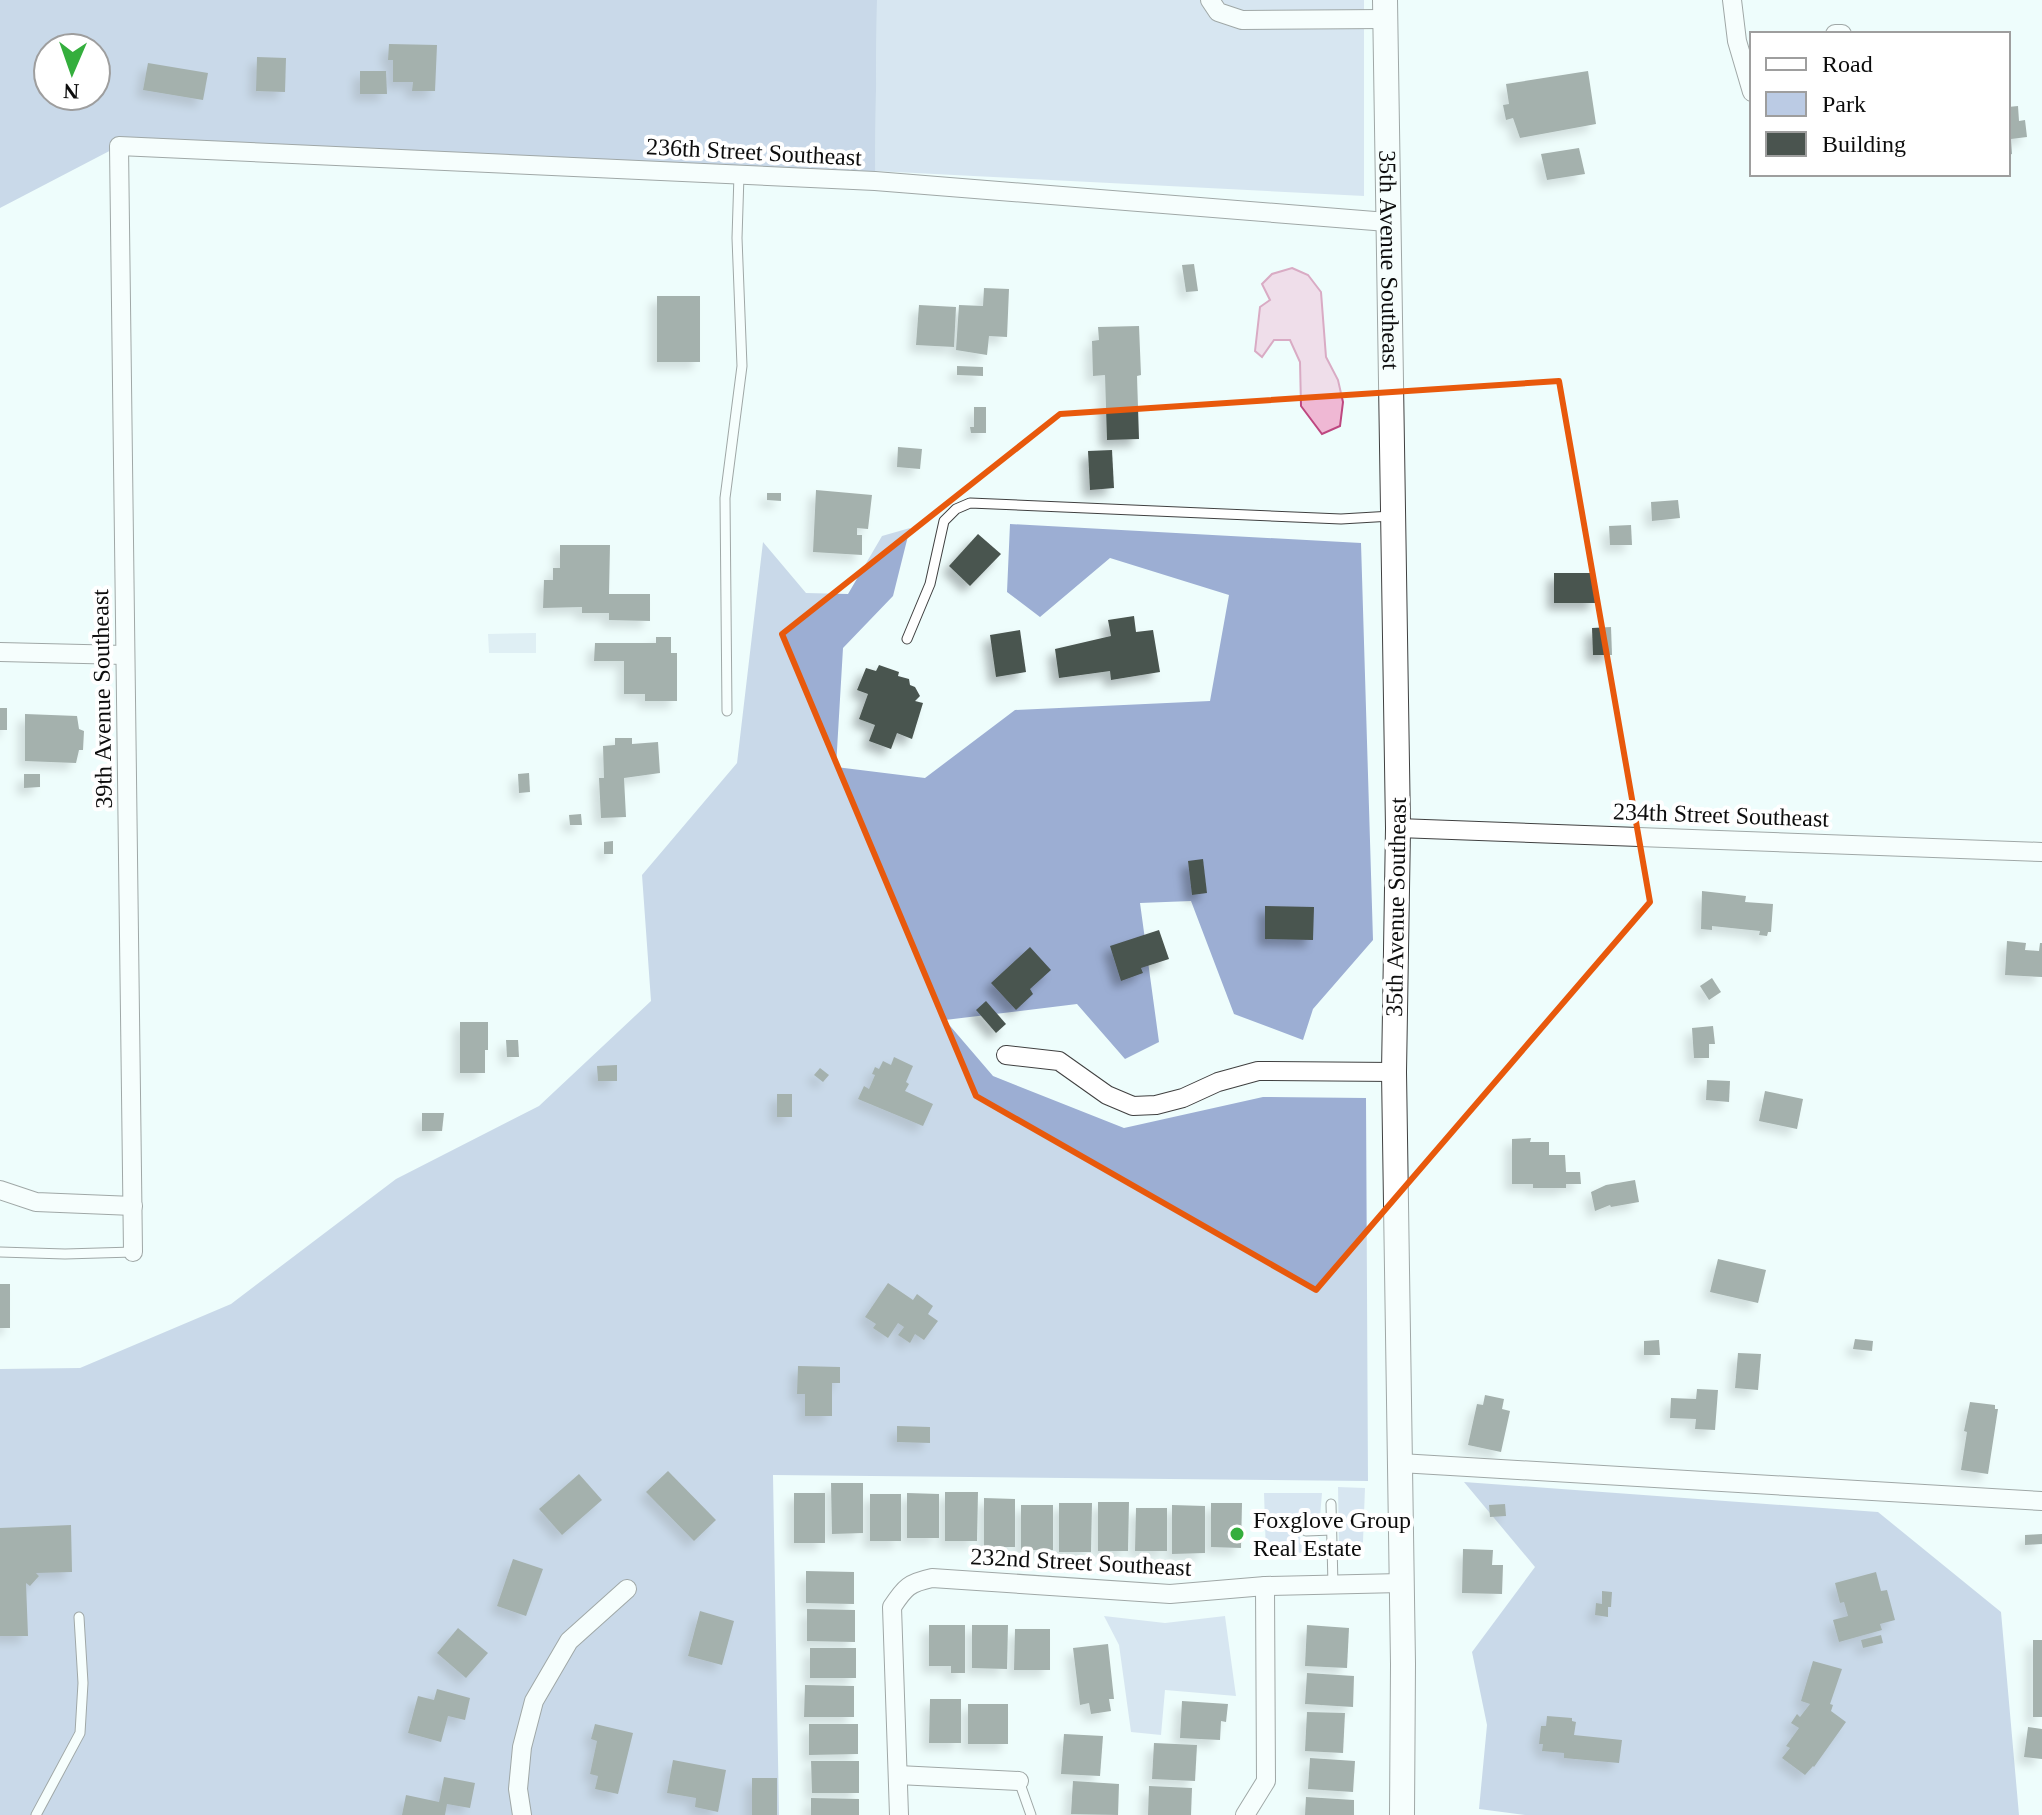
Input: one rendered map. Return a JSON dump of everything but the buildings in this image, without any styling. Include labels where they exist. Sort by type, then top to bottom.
[{"type":"street","points":[[1210,0],[1218,12],[1242,20],[1385,9]]},
{"type":"street","points":[[1732,0],[1744,41],[1750,79]]},
{"type":"street","name":"35th Avenue Southeast","points":[[1385,9],[1398,828],[1394,1072],[1402,1815]]},
{"type":"street","name":"236th Street Southeast","points":[[119,146],[875,181],[1387,222]]},
{"type":"street","name":"39th Avenue Southeast","points":[[119,146],[133,1252]]},
{"type":"street","points":[[0,652],[125,655]]},
{"type":"street","name":"234th Street Southeast","points":[[1398,828],[2042,852]]},
{"type":"street","points":[[1006,1055],[1059,1061],[1107,1095],[1133,1106],[1156,1105],[1183,1098],[1218,1082],[1258,1071],[1394,1072]]},
{"type":"street","points":[[0,1190],[36,1202],[133,1206]]},
{"type":"street","points":[[1400,1463],[2042,1501]]},
{"type":"street","name":"232nd Street Southeast","points":[[898,1775],[892,1607],[904,1588],[916,1581],[932,1578],[1170,1594],[1265,1586],[1401,1583]]},
{"type":"street","points":[[1245,1815],[1266,1781],[1265,1586]]},
{"type":"street","points":[[522,1815],[518,1789],[534,1701],[569,1641],[627,1589]]},
{"type":"street","points":[[899,1815],[898,1775],[1019,1781]]},
{"type":"lane","points":[[727,711],[725,498],[742,366],[737,238],[739,175]]},
{"type":"lane","points":[[907,639],[930,584],[944,521],[956,509],[970,503],[1341,519],[1392,516]]},
{"type":"lane","points":[[0,1252],[133,1252]]},
{"type":"lane","points":[[1331,1504],[1333,1585]]},
{"type":"lane","points":[[1306,1531],[1332,1530]]},
{"type":"lane","points":[[36,1815],[80,1733],[83,1683],[79,1617]]},
{"type":"lane","points":[[1019,1781],[1031,1815]]},
{"type":"highlighted area","points":[[1559,381],[1650,902],[1316,1290],[976,1096],[782,634],[1060,414]]},
{"type":"green space","points":[[877,0],[1364,0],[1364,196],[875,171]]},
{"type":"green space","points":[[1338,1487],[1365,1488],[1363,1542],[1354,1551],[1339,1550]]},
{"type":"green space","points":[[1264,1493],[1322,1493],[1320,1517],[1299,1525],[1300,1538],[1313,1541],[1321,1548],[1321,1553],[1266,1555]]},
{"type":"green space","points":[[1104,1616],[1165,1623],[1225,1616],[1236,1696],[1165,1690],[1161,1735],[1131,1732],[1119,1645]]},
{"type":"shaded area","points":[[0,0],[877,0],[875,181],[119,146],[0,208]]},
{"type":"shaded area","points":[[1292,268],[1308,275],[1321,292],[1326,357],[1338,380],[1343,402],[1340,426],[1322,434],[1301,406],[1300,362],[1290,340],[1274,340],[1262,357],[1255,351],[1260,307],[1270,300],[1262,284],[1272,274]]},
{"type":"shaded area","points":[[1010,524],[1361,543],[1373,940],[1313,1009],[1303,1040],[1234,1014],[1191,901],[1140,903],[1159,1042],[1125,1059],[1077,1004],[945,1020],[993,1076],[1124,1128],[1263,1097],[1366,1098],[1368,1481],[773,1475],[779,1815],[0,1815],[0,1369],[80,1368],[231,1304],[396,1179],[539,1106],[651,1001],[642,875],[737,763],[763,542],[806,593],[848,594],[882,536],[910,528],[893,596],[843,648],[836,767],[925,778],[1015,710],[1210,701],[1229,595],[1110,558],[1040,617],[1007,592]]},
{"type":"shaded area","points":[[536,633],[536,653],[489,653],[488,634]]},
{"type":"shaded area","points":[[1464,1482],[1878,1512],[2001,1612],[2019,1815],[1525,1815],[1479,1809],[1487,1725],[1472,1652],[1535,1567]]},
{"type":"place","name":"Foxglove Group Real Estate","points":[[1237,1534]]}]
